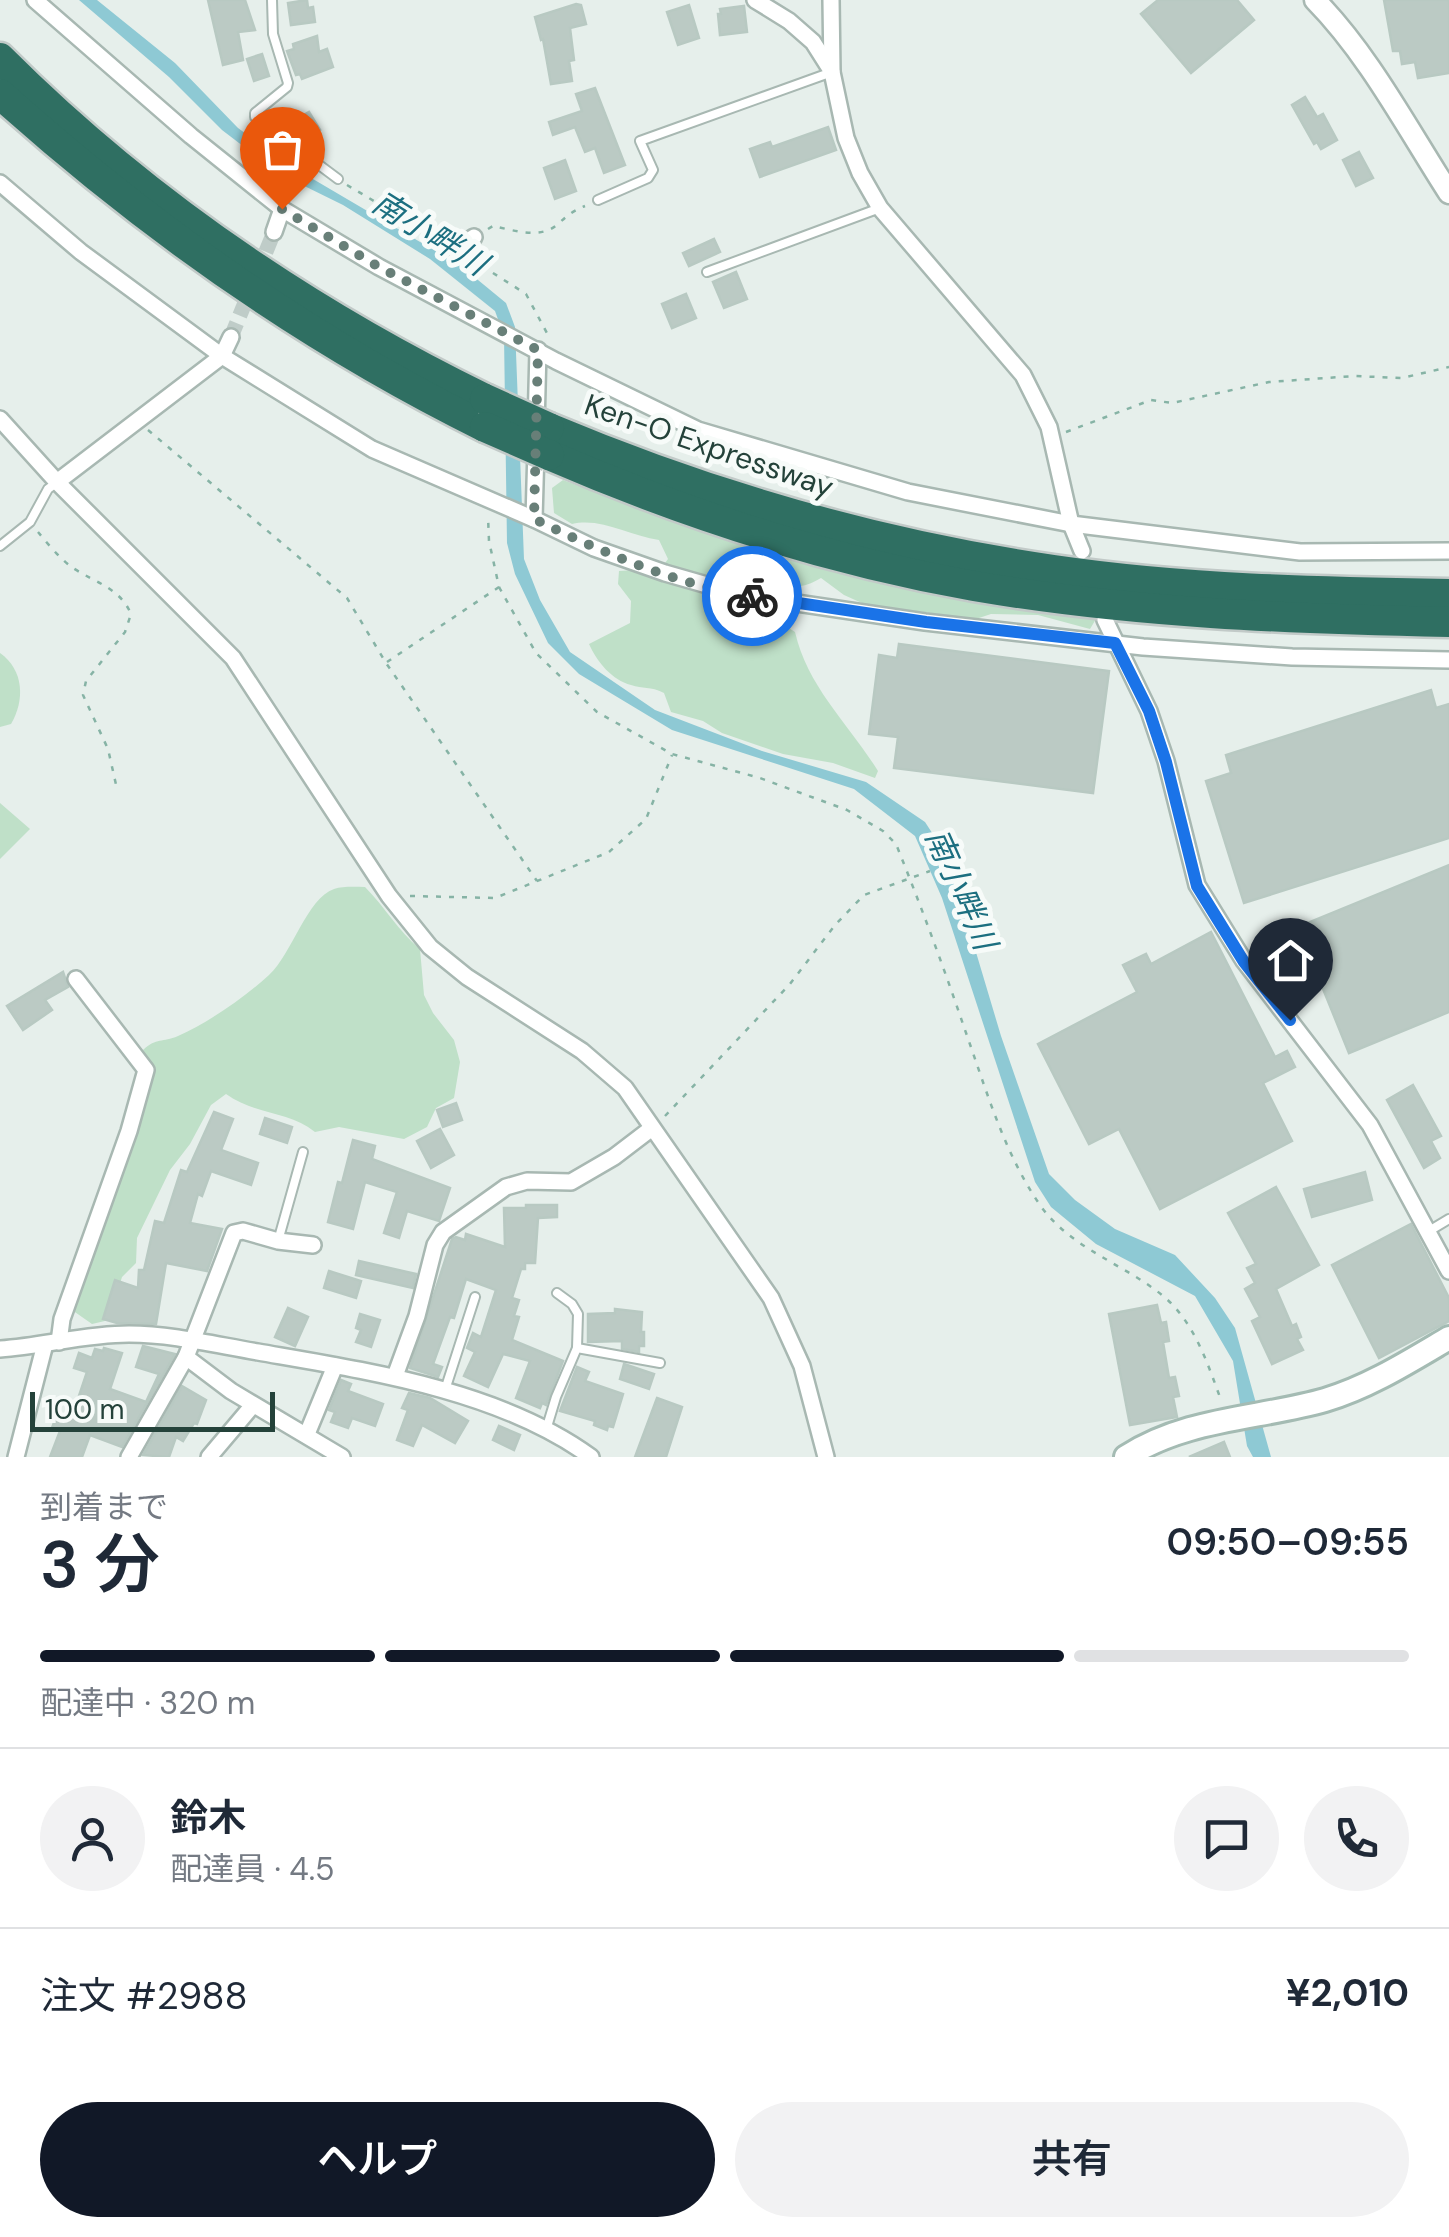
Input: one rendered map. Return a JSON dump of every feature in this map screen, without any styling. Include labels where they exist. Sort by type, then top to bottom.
[{"type":"highway","name":"Ken-O Expressway","points":[[0,58],[72,126],[208,234],[485,413]]},
{"type":"highway","name":"Ken-O Expressway","points":[[0,94],[126,202],[258,298],[373,368],[549,441],[884,538],[976,558],[1206,586],[1449,594]]},
{"type":"highway","name":"Ken-O Expressway","points":[[549,441],[620,486],[783,541],[974,586],[1204,612],[1449,622]]},
{"type":"main road","points":[[1126,1457],[1163,1438],[1330,1398],[1361,1386],[1449,1338]]},
{"type":"street","points":[[35,0],[135,89],[282,209],[379,267],[698,430],[908,492],[1071,524],[1300,552],[1449,551]]},
{"type":"street","points":[[755,0],[813,42],[832,72]]},
{"type":"street","points":[[832,0],[832,72],[846,138],[860,174],[880,208],[1023,375],[1052,438],[1071,524],[1082,551]]},
{"type":"street","points":[[1315,0],[1362,58],[1449,193]]},
{"type":"street","points":[[0,183],[81,252],[222,356],[372,449],[594,548],[665,573],[742,594],[926,622],[1115,643],[1292,657],[1449,660]]},
{"type":"street","points":[[274,232],[282,209]]},
{"type":"street","points":[[455,249],[474,237]]},
{"type":"street","points":[[58,482],[222,356],[231,336]]},
{"type":"street","points":[[534,519],[538,350]]},
{"type":"street","points":[[0,418],[58,482],[234,658],[389,896],[430,948],[467,977],[582,1050],[625,1088],[772,1298],[802,1366],[826,1457]]},
{"type":"street","points":[[1106,620],[1149,711],[1197,886],[1244,962],[1370,1125],[1449,1272]]},
{"type":"street","points":[[16,1457],[52,1343],[129,1131],[146,1070],[76,979]]},
{"type":"street","points":[[395,1376],[442,1232],[506,1187],[527,1181],[571,1182],[652,1128]]},
{"type":"street","points":[[129,1457],[194,1341],[234,1233],[243,1231],[278,1241],[313,1244]]},
{"type":"street","points":[[0,1349],[130,1334],[194,1341],[395,1376],[445,1390],[546,1430],[591,1457]]},
{"type":"street","points":[[186,1357],[253,1405],[342,1457]]},
{"type":"street","points":[[307,1434],[334,1366]]},
{"type":"street","points":[[209,1457],[253,1405]]},
{"type":"lane","points":[[272,0],[274,34],[288,82],[255,117],[338,179]]},
{"type":"lane","points":[[598,200],[648,178],[653,170],[640,140],[832,72]]},
{"type":"lane","points":[[707,272],[880,208]]},
{"type":"lane","points":[[0,546],[30,522],[48,489],[58,482]]},
{"type":"lane","points":[[278,1241],[303,1152]]},
{"type":"lane","points":[[1429,1231],[1449,1219]]},
{"type":"lane","points":[[546,1430],[577,1348],[578,1314],[557,1293]]},
{"type":"lane","points":[[445,1390],[475,1296]]},
{"type":"lane","points":[[577,1348],[660,1363]]},
{"type":"path","points":[[474,237],[493,226],[532,234],[555,228],[565,214],[598,200]]},
{"type":"path","points":[[1052,438],[1151,400],[1172,403],[1269,382],[1354,376],[1402,378],[1449,367]]},
{"type":"path","points":[[136,420],[347,598],[386,663],[537,881]]},
{"type":"path","points":[[487,500],[488,542],[500,587],[536,654],[597,712],[672,754],[760,778],[846,810],[883,831],[896,844],[990,1102],[1019,1170],[1042,1208],[1079,1244],[1163,1296],[1186,1321],[1203,1350],[1228,1420]]},
{"type":"path","points":[[30,522],[71,567],[107,586],[125,601],[131,614],[125,632],[86,680],[83,695],[108,749],[117,790]]},
{"type":"path","points":[[386,663],[500,587]]},
{"type":"path","points":[[389,896],[495,898],[608,852],[646,819],[672,754]]},
{"type":"path","points":[[652,1128],[743,1036],[864,895],[930,871]]},
{"type":"green space","points":[[563,480],[733,540],[1080,604],[1096,619],[1090,629],[1038,615],[991,614],[976,619],[864,604],[821,578],[796,586],[772,578],[758,588],[766,613],[795,632],[809,671],[878,771],[875,778],[722,733],[703,721],[671,712],[664,693],[624,683],[606,669],[589,644],[630,623],[631,601],[618,584],[619,571],[635,570],[654,578],[668,559],[659,540],[605,525],[572,524],[554,513],[552,488]]},
{"type":"green space","points":[[0,653],[14,668],[20,695],[11,724],[0,727]]},
{"type":"green space","points":[[0,803],[30,829],[0,859]]},
{"type":"green space","points":[[365,887],[420,949],[424,995],[454,1040],[460,1062],[454,1098],[436,1108],[427,1127],[404,1139],[339,1127],[315,1132],[226,1094],[211,1105],[190,1144],[170,1170],[137,1238],[136,1263],[122,1277],[109,1320],[92,1324],[72,1310],[152,1075],[143,1050],[202,1024],[259,984],[277,966],[324,894],[338,888]]},
{"type":"water","points":[[79,0],[97,0],[175,63],[238,128],[284,162],[461,266],[506,303],[515,327],[524,559],[540,600],[570,652],[655,710],[762,751],[866,782],[925,822],[938,842],[961,902],[1001,1036],[1049,1174],[1075,1200],[1115,1229],[1175,1255],[1215,1298],[1235,1328],[1271,1457],[1253,1457],[1247,1446],[1233,1361],[1195,1296],[1096,1244],[1051,1207],[1035,1182],[942,898],[915,836],[854,789],[672,730],[579,674],[548,643],[515,574],[507,543],[504,336],[495,311],[430,259],[343,205],[278,173],[222,130],[169,77]]},
{"type":"building","points":[[208,0],[245,0],[255,30],[238,32],[243,60],[223,65]]},
{"type":"building","points":[[307,0],[308,8],[313,7],[315,22],[291,25],[288,3]]},
{"type":"building","points":[[1158,0],[1237,0],[1254,20],[1191,73],[1141,14]]},
{"type":"building","points":[[1384,0],[1449,0],[1449,73],[1418,78],[1415,62],[1402,64],[1400,51],[1393,51]]},
{"type":"building","points":[[581,5],[586,24],[570,28],[572,81],[551,84],[535,17]]},
{"type":"building","points":[[689,5],[699,38],[678,45],[667,12]]},
{"type":"building","points":[[744,6],[747,32],[720,35],[720,9]]},
{"type":"building","points":[[317,36],[319,52],[327,49],[333,67],[302,79],[300,74],[296,75],[287,51],[294,49],[293,44]]},
{"type":"building","points":[[262,54],[269,76],[254,81],[247,59]]},
{"type":"building","points":[[595,88],[625,165],[604,173],[595,148],[585,152],[575,127],[553,135],[549,122],[582,111],[576,94]]},
{"type":"building","points":[[1305,97],[1317,117],[1323,114],[1337,140],[1321,149],[1317,142],[1314,144],[1292,105]]},
{"type":"building","points":[[309,112],[320,130],[302,142],[290,123]]},
{"type":"building","points":[[828,127],[836,150],[760,177],[750,149],[770,142],[772,147]]},
{"type":"building","points":[[1359,152],[1373,178],[1356,186],[1343,160]]},
{"type":"building","points":[[565,160],[576,191],[555,199],[544,168]]},
{"type":"building","points":[[714,239],[720,252],[689,266],[683,253]]},
{"type":"building","points":[[736,272],[747,299],[724,308],[713,282]]},
{"type":"building","points":[[686,294],[696,318],[672,328],[662,304]]},
{"type":"building","points":[[899,644],[1109,671],[1093,793],[894,768],[898,737],[869,734],[879,655],[897,658]]},
{"type":"building","points":[[1431,690],[1436,708],[1449,704],[1449,838],[1244,903],[1206,781],[1231,773],[1226,755]]},
{"type":"building","points":[[1449,865],[1449,1012],[1349,1053],[1298,927]]},
{"type":"building","points":[[1211,932],[1275,1057],[1287,1051],[1295,1067],[1263,1083],[1292,1141],[1160,1209],[1119,1129],[1089,1144],[1038,1044],[1137,992],[1123,965],[1146,954],[1151,964]]},
{"type":"building","points":[[63,972],[68,987],[45,1000],[52,1010],[23,1030],[7,1006]]},
{"type":"building","points":[[1413,1085],[1441,1136],[1431,1141],[1440,1158],[1424,1168],[1387,1100]]},
{"type":"building","points":[[456,1103],[462,1120],[443,1127],[437,1110]]},
{"type":"building","points":[[214,1112],[233,1119],[221,1150],[258,1163],[251,1185],[211,1171],[202,1196],[198,1194],[190,1223],[222,1229],[207,1271],[166,1263],[156,1324],[103,1319],[115,1280],[138,1288],[139,1270],[144,1270],[155,1221],[164,1223],[181,1170],[187,1172]]},
{"type":"building","points":[[265,1118],[292,1127],[287,1143],[260,1134]]},
{"type":"building","points":[[440,1129],[454,1155],[431,1168],[417,1141]]},
{"type":"building","points":[[353,1140],[375,1146],[372,1159],[450,1188],[439,1221],[407,1211],[399,1238],[384,1233],[397,1192],[365,1182],[353,1229],[328,1222]]},
{"type":"building","points":[[1365,1172],[1372,1200],[1312,1217],[1304,1189]]},
{"type":"building","points":[[1276,1187],[1319,1265],[1276,1289],[1292,1326],[1296,1324],[1303,1350],[1272,1364],[1252,1321],[1260,1317],[1245,1289],[1255,1283],[1247,1268],[1256,1264],[1228,1213]]},
{"type":"building","points":[[557,1205],[557,1217],[538,1218],[535,1263],[525,1263],[525,1269],[521,1269],[512,1298],[519,1300],[514,1316],[519,1317],[512,1340],[563,1361],[546,1405],[542,1403],[540,1408],[516,1398],[530,1361],[503,1354],[488,1387],[464,1376],[475,1352],[467,1348],[473,1333],[481,1337],[496,1290],[466,1279],[433,1364],[442,1367],[438,1377],[410,1368],[452,1239],[465,1240],[466,1234],[505,1247],[504,1208]]},
{"type":"building","points":[[1411,1224],[1449,1298],[1449,1321],[1379,1358],[1332,1265]]},
{"type":"building","points":[[359,1261],[416,1274],[413,1288],[356,1275]]},
{"type":"building","points":[[329,1271],[361,1281],[356,1298],[324,1288]]},
{"type":"building","points":[[1157,1305],[1161,1323],[1166,1322],[1169,1341],[1163,1342],[1169,1378],[1175,1377],[1179,1396],[1173,1397],[1177,1417],[1130,1425],[1109,1314]]},
{"type":"building","points":[[288,1308],[308,1317],[295,1346],[275,1337]]},
{"type":"building","points":[[615,1309],[642,1312],[644,1346],[639,1346],[639,1352],[622,1349],[622,1341],[588,1342],[588,1314],[615,1313]]},
{"type":"building","points":[[360,1314],[380,1320],[371,1347],[356,1342],[361,1330],[356,1328]]},
{"type":"building","points":[[143,1346],[175,1354],[122,1447],[90,1435],[82,1457],[50,1457],[60,1431],[52,1428],[57,1414],[65,1417],[68,1409],[74,1411],[87,1372],[74,1368],[79,1353],[92,1358],[95,1349],[104,1348],[122,1353],[110,1389],[146,1402],[159,1374],[136,1367]]},
{"type":"building","points":[[624,1364],[654,1374],[649,1389],[620,1379]]},
{"type":"building","points":[[577,1367],[589,1372],[585,1381],[623,1394],[613,1427],[608,1426],[607,1430],[594,1425],[595,1421],[560,1411]]},
{"type":"building","points":[[341,1380],[351,1384],[348,1391],[383,1404],[375,1426],[352,1418],[348,1428],[331,1422],[335,1412],[329,1410]]},
{"type":"building","points":[[182,1386],[206,1400],[197,1424],[183,1441],[176,1437],[169,1457],[143,1455]]},
{"type":"building","points":[[409,1393],[430,1398],[468,1421],[455,1443],[422,1425],[413,1446],[397,1440],[408,1410],[402,1408]]},
{"type":"building","points":[[657,1398],[682,1407],[666,1457],[635,1457]]},
{"type":"building","points":[[499,1426],[520,1435],[514,1450],[493,1440]]},
{"type":"building","points":[[1224,1442],[1230,1457],[1189,1457]]},
{"type":"tunnel","points":[[231,337],[274,232]]},
{"type":"way so far","points":[[282,209],[379,267],[538,350],[534,519],[594,548],[665,573],[752,596]]},
{"type":"route","points":[[752,596],[926,622],[1115,643],[1149,711],[1197,886],[1244,962],[1290,1020]]},
{"type":"water label","name":"南小畔川","points":[[430,233]]},
{"type":"water label","name":"南小畔川","points":[[961,889]]}]
